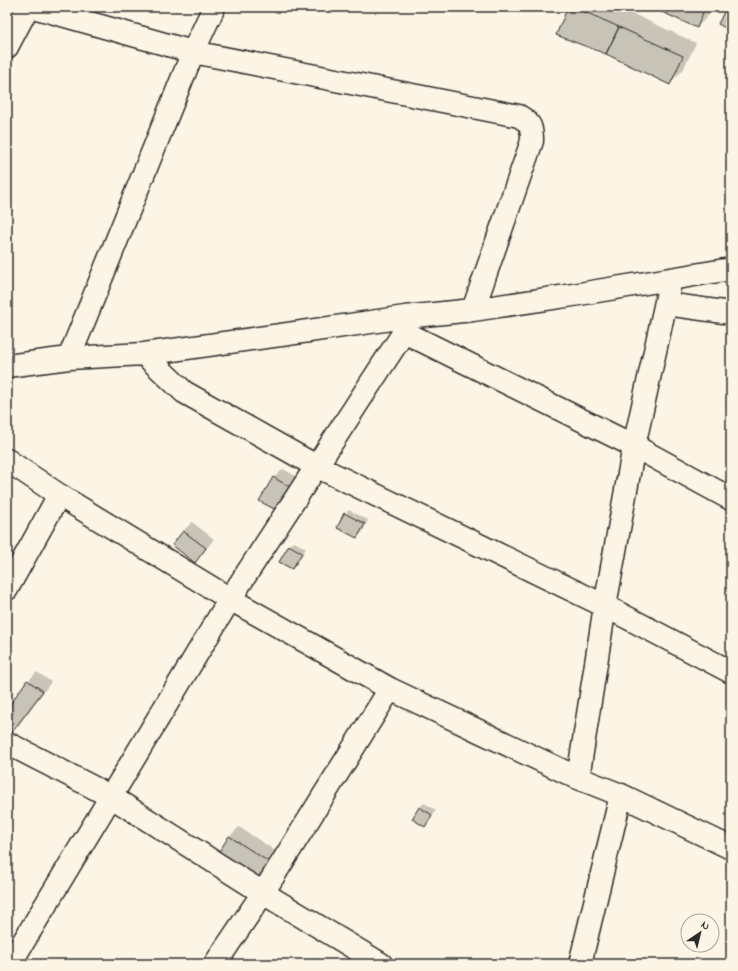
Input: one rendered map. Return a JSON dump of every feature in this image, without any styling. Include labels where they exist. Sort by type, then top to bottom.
[{"type":"street","points":[[7,47],[28,7]]},
{"type":"street","points":[[32,7],[193,52],[519,116],[528,121],[532,130],[532,141],[473,310]]},
{"type":"street","points":[[69,358],[193,52],[214,7]]},
{"type":"street","points":[[7,366],[69,358],[144,354],[288,334],[404,324],[473,310],[731,269]]},
{"type":"street","points":[[578,778],[605,606],[634,446],[671,279]]},
{"type":"street","points":[[666,304],[731,313]]},
{"type":"street","points":[[404,324],[731,499]]},
{"type":"street","points":[[10,964],[230,599],[316,466],[404,324]]},
{"type":"street","points":[[144,354],[184,392],[316,466],[605,606],[731,672]]},
{"type":"street","points":[[7,460],[59,494],[230,599],[390,689],[578,778],[621,795],[731,848]]},
{"type":"street","points":[[7,589],[59,494]]},
{"type":"street","points":[[215,964],[263,893],[390,689]]},
{"type":"street","points":[[7,743],[110,796],[263,893],[380,964]]},
{"type":"street","points":[[580,964],[621,795]]},
{"type":"building","points":[[568,7],[574,7],[619,27],[606,54],[556,35]]},
{"type":"building","points":[[651,7],[705,7],[697,28]]},
{"type":"building","points":[[724,12],[731,16],[731,31],[718,24]]},
{"type":"building","points":[[619,27],[683,56],[670,85],[606,54]]},
{"type":"building","points":[[273,477],[293,489],[280,512],[259,501]]},
{"type":"building","points":[[344,513],[365,524],[357,538],[337,528]]},
{"type":"building","points":[[183,531],[206,548],[195,563],[172,545]]},
{"type":"building","points":[[289,545],[302,553],[292,569],[279,562]]},
{"type":"building","points":[[27,680],[43,691],[9,736],[7,735],[7,709]]},
{"type":"building","points":[[419,807],[432,815],[425,827],[412,819]]},
{"type":"building","points":[[229,836],[269,862],[256,881],[217,855]]}]
